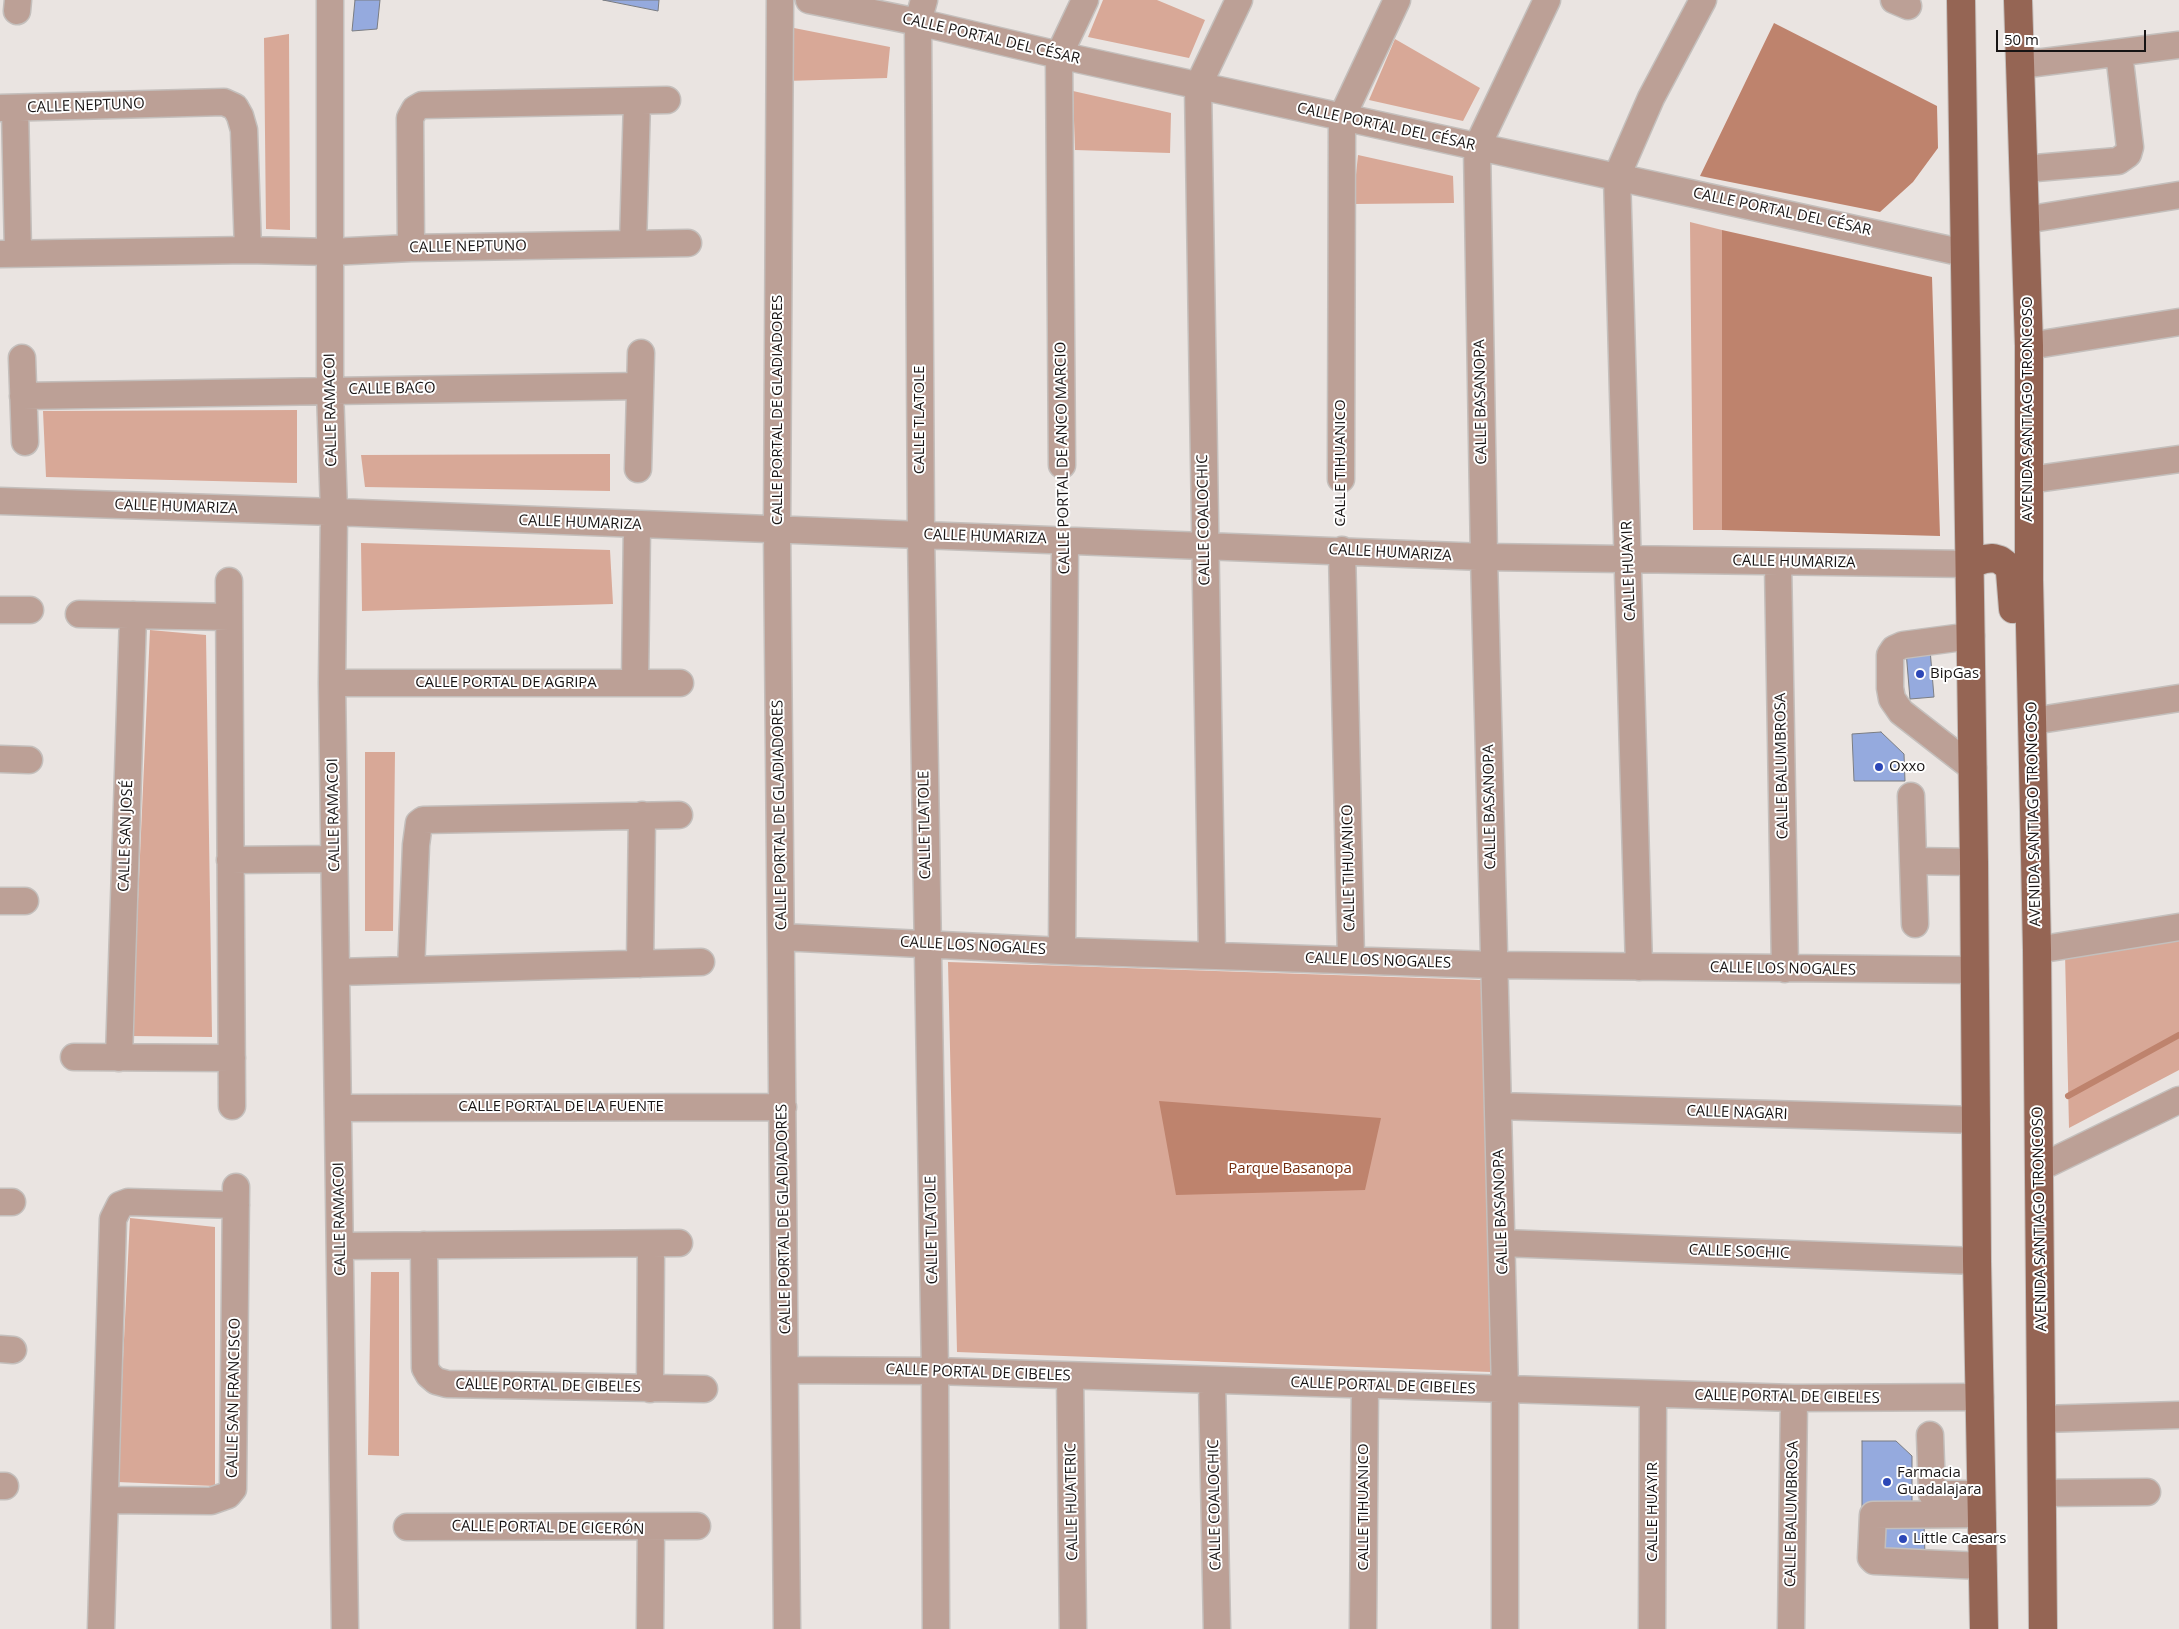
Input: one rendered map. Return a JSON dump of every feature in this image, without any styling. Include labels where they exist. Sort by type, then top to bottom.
[{"type":"main road","points":[[1961,0],[1973,768],[1977,1261],[1984,1629]]},
{"type":"main road","name":"AVENIDA SANTIAGO TRONCOSO","points":[[2018,0],[2029,346],[2043,1629]]},
{"type":"main road","points":[[1970,564],[1985,559],[2000,560],[2008,566],[2010,572],[2023,744],[2026,758],[2033,767]]},
{"type":"street","name":"CALLE RAMACOI","points":[[330,0],[330,390],[334,512],[332,683],[346,1629]]},
{"type":"street","name":"CALLE PORTAL DE GLADIADORES","points":[[780,0],[777,530],[787,1629]]},
{"type":"street","name":"CALLE PORTAL DEL CÉSAR","points":[[809,0],[921,11],[1059,55],[1964,252]]},
{"type":"street","name":"CALLE PORTAL DE ANCO MARCIO","points":[[1062,464],[1059,55],[1085,0]]},
{"type":"street","points":[[1198,86],[1239,0]]},
{"type":"street","points":[[1342,117],[1397,0]]},
{"type":"street","name":"CALLE BASANOPA","points":[[1505,1629],[1505,1390],[1484,557],[1477,147],[1546,0]]},
{"type":"street","points":[[1618,176],[1651,98],[1703,0]]},
{"type":"street","name":"CALLE TLATOLE","points":[[921,11],[921,535],[926,943],[935,1371],[936,1629]]},
{"type":"street","points":[[2020,65],[2179,45]]},
{"type":"street","points":[[2024,169],[2118,161],[2128,154],[2130,147],[2119,53]]},
{"type":"street","name":"CALLE COALOCHIC","points":[[1198,86],[1212,955]]},
{"type":"street","points":[[411,248],[410,118],[415,109],[431,103],[667,100]]},
{"type":"street","points":[[633,244],[637,101]]},
{"type":"street","name":"CALLE NEPTUNO","points":[[7,108],[224,102],[234,108],[240,116],[244,130],[248,250]]},
{"type":"street","points":[[7,108],[9,254]]},
{"type":"street","name":"CALLE TIHUANICO","points":[[1341,479],[1342,117]]},
{"type":"street","name":"CALLE HUAYIR","points":[[1618,176],[1639,967]]},
{"type":"street","points":[[2025,220],[2179,195]]},
{"type":"street","name":"CALLE NEPTUNO","points":[[9,254],[248,250],[330,252],[411,248],[688,243]]},
{"type":"street","points":[[2029,346],[2179,322]]},
{"type":"street","points":[[638,469],[641,353]]},
{"type":"street","points":[[22,358],[25,442]]},
{"type":"street","name":"CALLE BACO","points":[[23,396],[640,386]]},
{"type":"street","points":[[2029,480],[2179,459]]},
{"type":"street","name":"CALLE HUMARIZA","points":[[0,501],[1342,550],[1484,557],[1778,563],[1970,564]]},
{"type":"street","points":[[634,683],[638,525]]},
{"type":"street","name":"CALLE PORTAL DE ANCO MARCIO","points":[[1062,951],[1065,540]]},
{"type":"street","name":"CALLE TIHUANICO","points":[[1342,550],[1351,960]]},
{"type":"street","name":"CALLE BALUMBROSA","points":[[1778,563],[1785,969]]},
{"type":"street","points":[[229,581],[232,1106]]},
{"type":"street","points":[[0,610],[30,610]]},
{"type":"street","points":[[79,614],[229,617]]},
{"type":"street","name":"CALLE SAN JOSÉ","points":[[119,1058],[132,615]]},
{"type":"street","points":[[1971,636],[1894,649],[1890,655],[1890,688],[1892,699],[1900,712],[1973,768]]},
{"type":"street","name":"CALLE PORTAL DE AGRIPA","points":[[332,683],[680,683]]},
{"type":"street","points":[[2033,722],[2179,698]]},
{"type":"street","points":[[0,759],[29,760]]},
{"type":"street","points":[[1911,796],[1915,924]]},
{"type":"street","points":[[640,964],[642,815]]},
{"type":"street","points":[[411,970],[416,845],[419,823],[423,820],[680,815]]},
{"type":"street","points":[[230,860],[334,859]]},
{"type":"street","points":[[1913,861],[1974,862]]},
{"type":"street","points":[[2037,950],[2179,927]]},
{"type":"street","name":"CALLE LOS NOGALES","points":[[781,937],[1062,951],[1494,965],[1975,970]]},
{"type":"street","points":[[336,972],[701,962]]},
{"type":"street","points":[[74,1057],[232,1058]]},
{"type":"street","points":[[2039,1168],[2179,1100]]},
{"type":"street","name":"CALLE NAGARI","points":[[1498,1106],[1976,1120]]},
{"type":"street","name":"CALLE PORTAL DE LA FUENTE","points":[[339,1108],[783,1107]]},
{"type":"street","name":"CALLE SAN FRANCISCO","points":[[101,1629],[113,1219],[115,1212],[120,1205],[128,1202],[236,1196],[233,1488],[228,1495],[211,1501],[105,1500]]},
{"type":"street","points":[[341,1246],[679,1243]]},
{"type":"street","name":"CALLE PORTAL DE CIBELES","points":[[650,1389],[651,1244]]},
{"type":"street","name":"CALLE SOCHIC","points":[[1502,1244],[1977,1261]]},
{"type":"street","name":"CALLE PORTAL DE CIBELES","points":[[424,1245],[425,1368],[436,1381],[447,1384],[704,1389]]},
{"type":"street","name":"CALLE PORTAL DE CIBELES","points":[[785,1370],[935,1371],[1794,1398],[1980,1397]]},
{"type":"street","name":"CALLE HUATERIC","points":[[1070,1376],[1073,1629]]},
{"type":"street","name":"CALLE COALOCHIC","points":[[1212,1380],[1217,1629]]},
{"type":"street","name":"CALLE TIHUANICO","points":[[1363,1629],[1365,1386]]},
{"type":"street","name":"CALLE HUAYIR","points":[[1652,1629],[1653,1394]]},
{"type":"street","name":"CALLE BALUMBROSA","points":[[1791,1629],[1794,1398]]},
{"type":"street","points":[[2041,1419],[2179,1415]]},
{"type":"street","points":[[1930,1434],[1932,1494],[1982,1504]]},
{"type":"street","points":[[2042,1493],[2147,1492]]},
{"type":"street","points":[[1982,1504],[1873,1515],[1871,1558],[1874,1561],[1983,1566]]},
{"type":"street","points":[[651,1527],[697,1526]]},
{"type":"street","name":"CALLE PORTAL DE CICERÓN","points":[[407,1527],[651,1527],[650,1629]]},
{"type":"path","name":"CALLE PORTAL DE ANCO MARCIO","points":[[1062,464],[1065,540]]},
{"type":"path","name":"CALLE TIHUANICO","points":[[1341,479],[1342,550]]},
{"type":"green space","points":[[1103,0],[1157,0],[1205,20],[1189,58],[1088,37]]},
{"type":"green space","points":[[794,28],[890,47],[887,78],[786,81]]},
{"type":"green space","points":[[289,34],[290,230],[266,229],[264,38]]},
{"type":"green space","points":[[1395,39],[1480,88],[1463,121],[1369,100]]},
{"type":"green space","points":[[1073,91],[1171,113],[1170,153],[1075,150]]},
{"type":"green space","points":[[1358,155],[1453,176],[1454,203],[1353,204]]},
{"type":"green space","points":[[1690,222],[1722,230],[1722,530],[1693,530]]},
{"type":"green space","points":[[297,410],[297,483],[46,477],[43,411]]},
{"type":"green space","points":[[610,454],[610,491],[365,487],[361,455]]},
{"type":"green space","points":[[361,543],[610,550],[613,604],[362,611]]},
{"type":"green space","points":[[150,630],[206,635],[212,1037],[132,1036]]},
{"type":"green space","points":[[365,752],[395,752],[393,931],[365,931]]},
{"type":"green space","points":[[2179,935],[2179,1070],[2069,1128],[2065,953]]},
{"type":"green space","name":"Parque Basanopa","points":[[948,962],[1482,980],[1491,1372],[957,1352]]},
{"type":"green space","points":[[130,1218],[215,1227],[215,1486],[117,1482]]},
{"type":"green space","points":[[371,1272],[399,1272],[399,1456],[368,1455]]},
{"type":"shaded area","points":[[1774,23],[1937,106],[1938,148],[1913,182],[1880,212],[1700,176]]},
{"type":"shaded area","points":[[1722,230],[1932,277],[1940,536],[1722,530]]},
{"type":"shaded area","points":[[1159,1101],[1381,1118],[1365,1190],[1176,1195]]},
{"type":"building","points":[[355,0],[380,0],[377,29],[352,31]]},
{"type":"building","points":[[603,0],[659,0],[658,11]]},
{"type":"building","name":"BipGas","points":[[1930,649],[1934,697],[1910,699],[1906,651]]},
{"type":"building","name":"Oxxo","points":[[1881,732],[1904,754],[1905,781],[1854,781],[1852,734]]},
{"type":"building","name":"Farmacia Guadalajara","points":[[1862,1441],[1896,1441],[1912,1456],[1912,1508],[1862,1507]]},
{"type":"building","name":"Little Caesars","points":[[1882,1524],[1924,1524],[1925,1555],[1883,1555]]},
{"type":"waterway","points":[[2068,1096],[2179,1035]]},
{"type":"place","name":"BipGas","points":[[1920,674]]},
{"type":"place","name":"Oxxo","points":[[1879,767]]},
{"type":"place","name":"Farmacia Guadalajara","points":[[1887,1482]]},
{"type":"place","name":"Little Caesars","points":[[1903,1539]]}]
